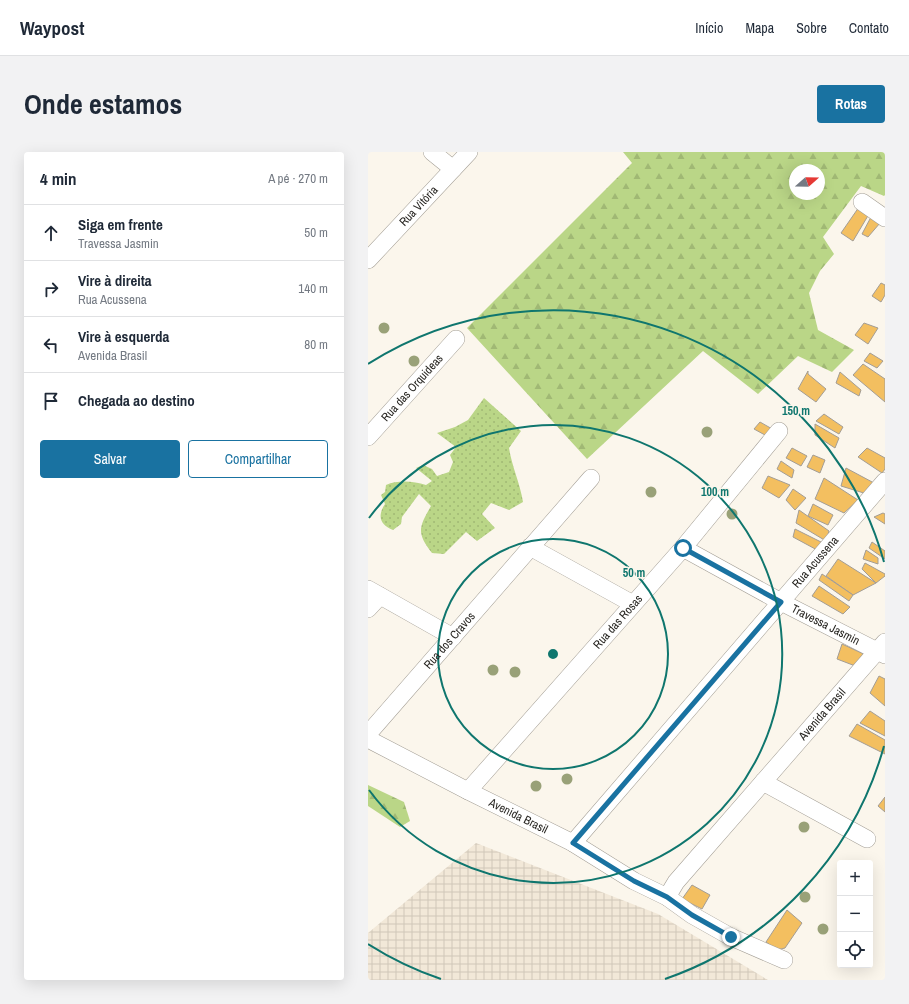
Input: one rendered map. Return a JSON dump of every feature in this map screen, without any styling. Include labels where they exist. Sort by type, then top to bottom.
[{"type":"street","points":[[432,152],[453,169]]},
{"type":"street","name":"Rua Vitória","points":[[368,260],[469,152]]},
{"type":"street","points":[[862,202],[885,218]]},
{"type":"street","name":"Rua das Orquideas","points":[[368,437],[456,339]]},
{"type":"street","name":"Rua das Rosas","points":[[468,791],[683,548],[779,431]]},
{"type":"street","name":"Rua dos Cravos","points":[[368,734],[591,478]]},
{"type":"street","name":"Rua Acussena","points":[[573,843],[885,481]]},
{"type":"street","points":[[530,547],[633,604]]},
{"type":"street","name":"Travessa Jasmin","points":[[683,548],[781,602],[882,649]]},
{"type":"street","points":[[368,609],[374,592],[453,637]]},
{"type":"street","name":"Avenida Brasil","points":[[667,897],[676,882],[882,649]]},
{"type":"street","name":"Avenida Brasil","points":[[368,739],[573,843],[634,881],[667,897],[692,915],[731,937],[784,960]]},
{"type":"street","points":[[763,782],[867,839]]},
{"type":"shaded area","points":[[476,843],[658,914],[768,980],[368,980],[368,933]]},
{"type":"green space","points":[[623,152],[885,152],[885,195],[884,196],[861,186],[823,237],[834,254],[820,271],[809,293],[818,330],[854,350],[832,372],[798,356],[758,394],[703,351],[587,459],[467,328],[632,163]]},
{"type":"green space","points":[[484,398],[521,431],[509,448],[523,502],[509,510],[491,503],[482,514],[495,528],[477,541],[466,532],[444,554],[432,553],[421,535],[424,519],[431,506],[419,494],[402,517],[401,524],[393,530],[385,526],[381,520],[381,512],[385,504],[381,495],[385,492],[386,485],[391,483],[406,482],[426,485],[432,481],[416,468],[423,465],[432,469],[437,476],[449,472],[453,462],[450,455],[456,447],[437,433],[455,427],[468,420]]},
{"type":"green space","points":[[368,785],[404,802],[410,821],[400,827],[368,806]]},
{"type":"building","points":[[859,207],[869,214],[853,241],[841,233]]},
{"type":"building","points":[[871,217],[880,223],[868,237],[862,234]]},
{"type":"building","points":[[881,283],[885,285],[885,295],[881,302],[872,296]]},
{"type":"building","points":[[864,323],[878,328],[868,344],[855,335]]},
{"type":"building","points":[[870,353],[883,361],[877,368],[864,361]]},
{"type":"building","points":[[863,364],[885,379],[885,402],[853,375]]},
{"type":"building","points":[[808,371],[808,374],[826,389],[816,402],[798,389]]},
{"type":"building","points":[[840,372],[861,390],[859,396],[836,383]]},
{"type":"building","points":[[824,414],[843,427],[839,434],[816,421]]},
{"type":"building","points":[[760,422],[774,430],[765,435],[754,429]]},
{"type":"building","points":[[815,424],[839,438],[835,448],[815,435]]},
{"type":"building","points":[[792,448],[807,456],[801,466],[786,458]]},
{"type":"building","points":[[867,448],[885,458],[885,469],[882,473],[858,457]]},
{"type":"building","points":[[813,455],[825,460],[820,473],[807,467]]},
{"type":"building","points":[[781,461],[794,470],[792,478],[777,469]]},
{"type":"building","points":[[846,468],[874,483],[867,494],[841,486]]},
{"type":"building","points":[[768,476],[790,485],[779,498],[762,488]]},
{"type":"building","points":[[824,478],[858,500],[844,513],[815,499]]},
{"type":"building","points":[[793,489],[806,498],[795,510],[786,500]]},
{"type":"building","points":[[813,504],[833,515],[828,525],[808,516]]},
{"type":"building","points":[[799,510],[829,531],[826,541],[796,523]]},
{"type":"building","points":[[883,513],[885,514],[885,524],[874,517]]},
{"type":"building","points":[[795,529],[823,543],[819,551],[793,537]]},
{"type":"building","points":[[872,542],[885,551],[885,559],[869,548]]},
{"type":"building","points":[[866,550],[878,558],[878,564],[863,559]]},
{"type":"building","points":[[838,559],[876,583],[853,595],[826,576]]},
{"type":"building","points":[[865,563],[885,574],[885,576],[876,583],[862,569]]},
{"type":"building","points":[[822,574],[853,595],[849,601],[819,580]]},
{"type":"building","points":[[819,586],[850,607],[843,614],[812,596]]},
{"type":"building","points":[[842,644],[868,656],[858,667],[837,659]]},
{"type":"building","points":[[879,676],[885,679],[885,706],[870,693]]},
{"type":"building","points":[[870,711],[885,721],[885,736],[860,723]]},
{"type":"building","points":[[857,724],[885,740],[885,754],[849,736]]},
{"type":"building","points":[[885,797],[885,812],[878,806]]},
{"type":"building","points":[[692,885],[710,895],[702,909],[682,899]]},
{"type":"building","points":[[787,910],[802,923],[785,948],[777,950],[766,942]]},
{"type":"route","points":[[683,548],[781,602],[573,843],[634,881],[667,897],[692,915],[731,937]]}]
